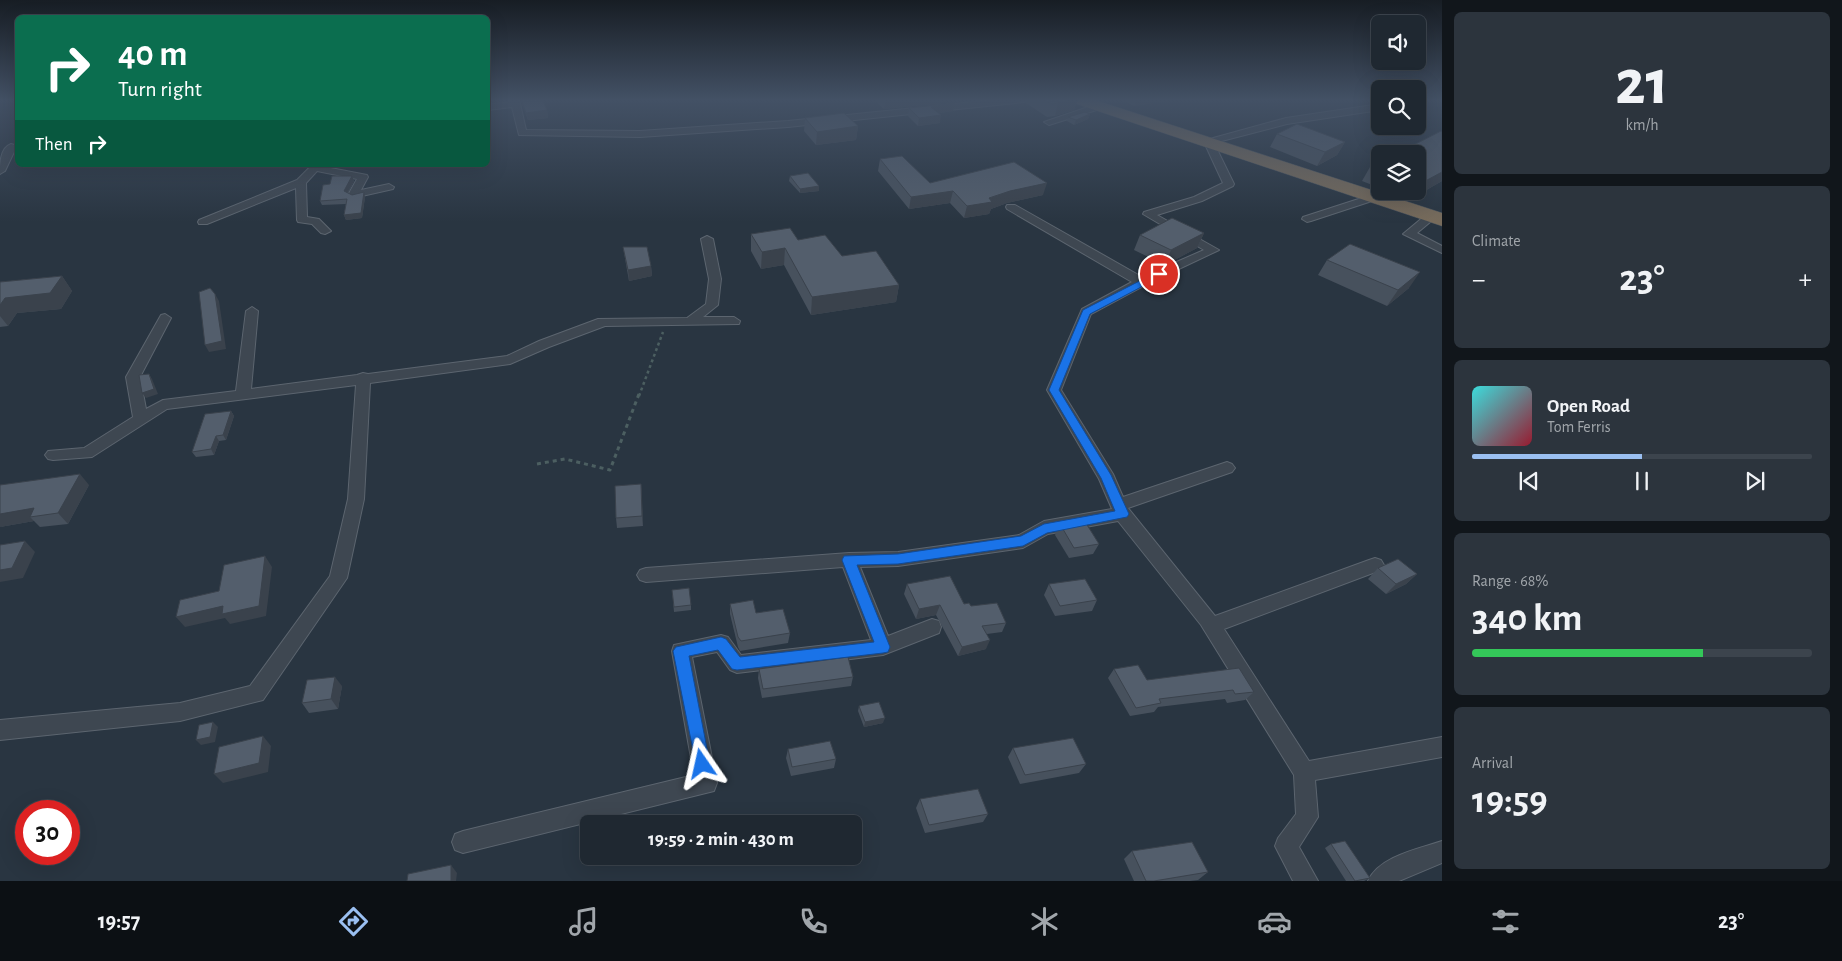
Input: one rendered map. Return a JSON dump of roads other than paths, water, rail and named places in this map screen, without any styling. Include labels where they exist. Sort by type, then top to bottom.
[{"type":"highway","points":[[1203,140],[1371,196]]},
{"type":"highway","points":[[1383,200],[1436,218]]},
{"type":"street","points":[[1216,140],[1209,142],[1229,184],[1198,199],[1148,214],[1213,250],[1141,282],[1086,312],[1054,390],[1107,478],[1120,509],[1211,626],[1304,772],[1306,817],[1286,846],[1306,881]]},
{"type":"street","points":[[0,154],[14,149]]},
{"type":"street","points":[[0,171],[14,149]]},
{"type":"street","points":[[203,222],[301,182],[313,167]]},
{"type":"street","points":[[318,167],[363,177],[353,196],[389,187]]},
{"type":"street","points":[[301,182],[302,220],[314,221],[325,230]]},
{"type":"street","points":[[1307,219],[1371,198]]},
{"type":"street","points":[[1011,207],[1141,282]]},
{"type":"street","points":[[1436,218],[1409,234],[1442,250]]},
{"type":"street","points":[[689,322],[712,305],[716,280],[707,240]]},
{"type":"street","points":[[243,395],[252,310]]},
{"type":"street","points":[[141,419],[133,377],[165,318]]},
{"type":"street","points":[[53,455],[87,453],[163,405],[363,377],[510,360],[544,344],[603,322],[734,321]]},
{"type":"street","points":[[0,730],[180,712],[256,694],[338,578],[356,499],[363,377]]},
{"type":"street","points":[[646,575],[849,560],[898,559],[1023,541],[1044,528],[1120,509],[1227,468]]},
{"type":"street","points":[[849,560],[883,647]]},
{"type":"street","points":[[1211,626],[1375,565]]},
{"type":"street","points":[[463,842],[706,783],[681,651],[721,643],[737,664],[883,647],[932,627]]},
{"type":"street","points":[[1304,772],[1442,747]]},
{"type":"street","points":[[1380,881],[1394,870],[1442,852]]}]
